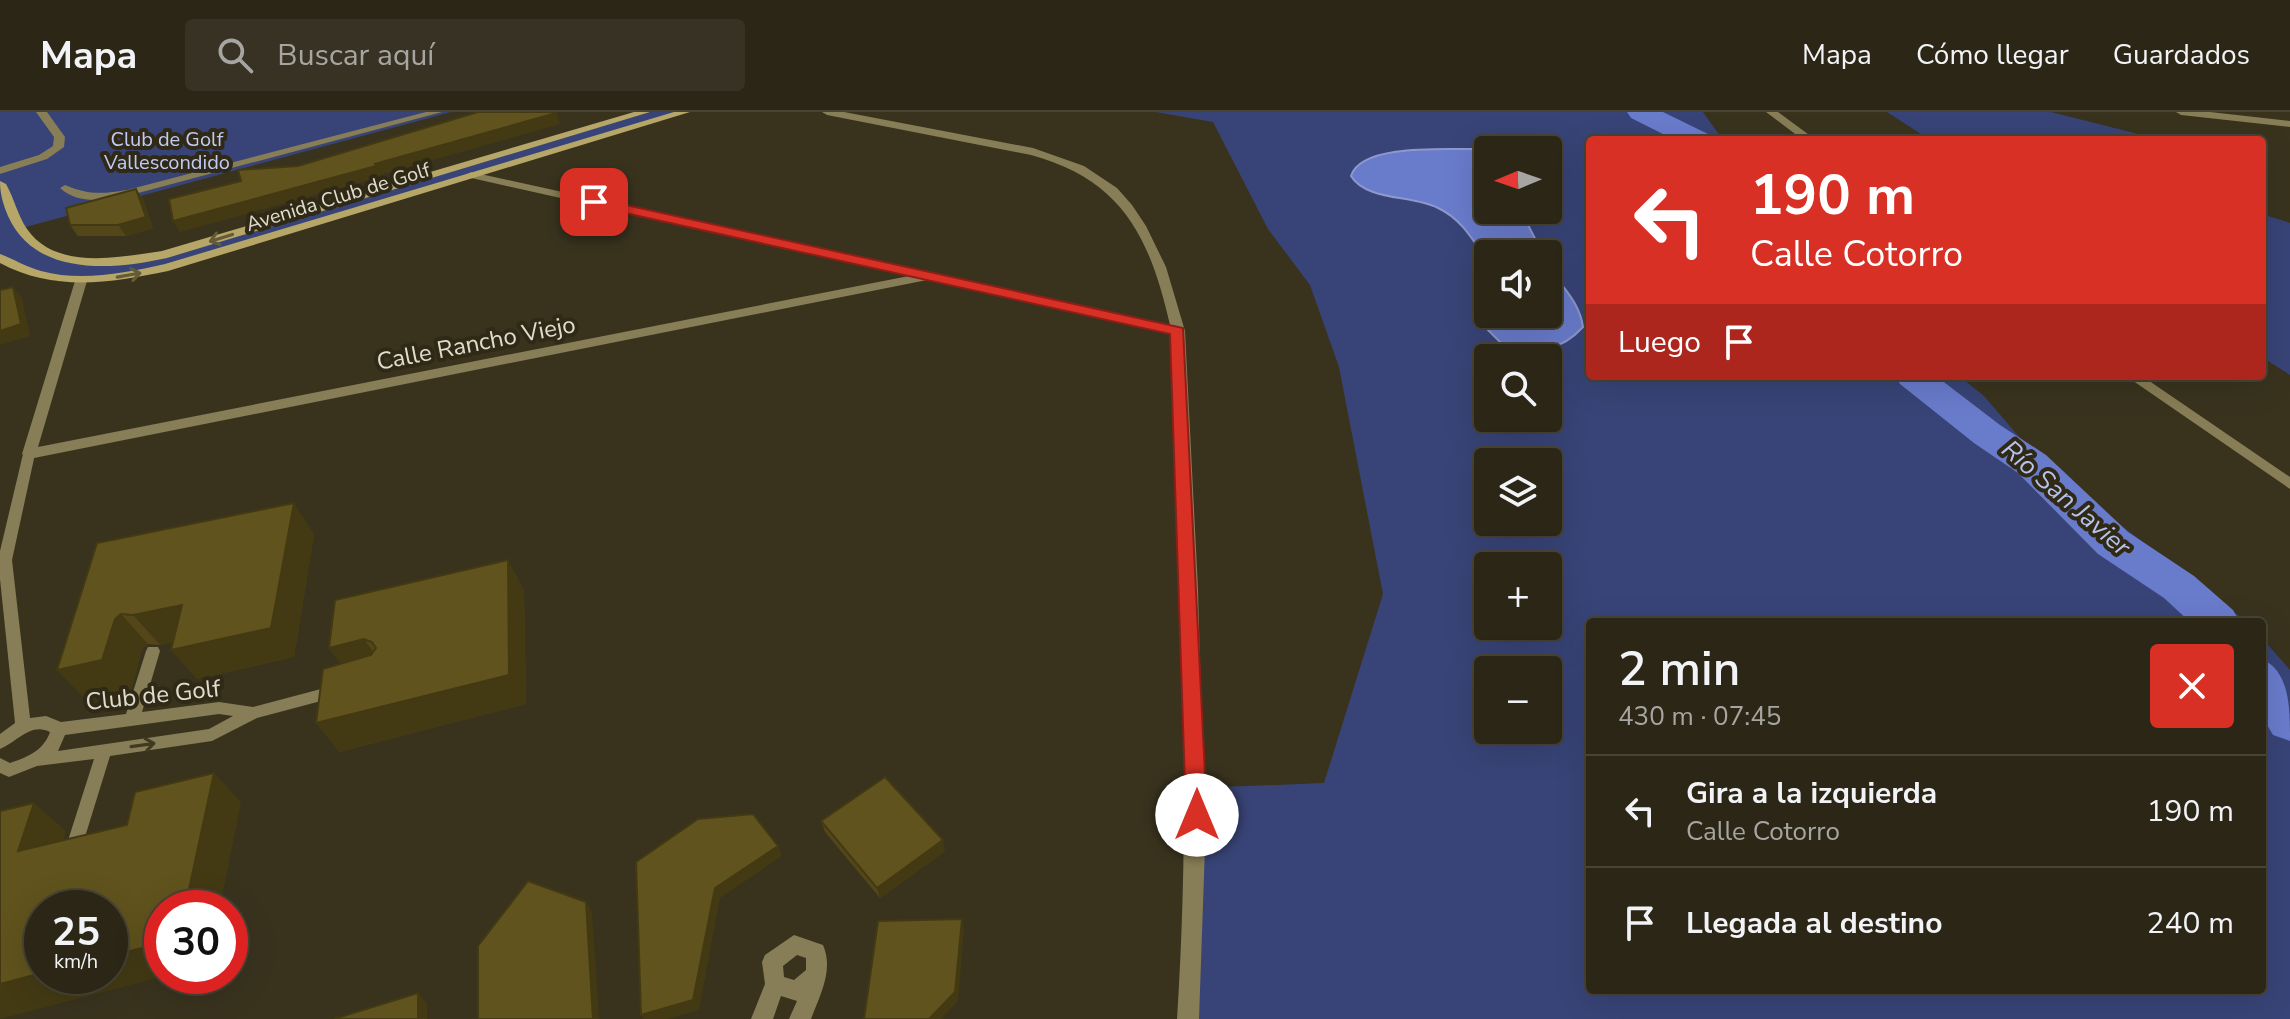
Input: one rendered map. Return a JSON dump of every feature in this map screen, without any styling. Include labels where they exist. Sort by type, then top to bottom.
[{"type":"street","points":[[0,171],[43,157],[58,147],[60,137],[41,112]]},
{"type":"street","name":"Avenida Club de Golf","points":[[1,186],[25,234],[44,251],[73,260],[165,261],[645,112]]},
{"type":"street","name":"Avenida Club de Golf","points":[[0,258],[20,271],[81,281],[165,261],[685,112]]},
{"type":"street","points":[[827,112],[1061,159],[1097,178],[1125,205],[1150,245],[1168,284],[1178,331],[1197,788],[1195,920],[1188,1019]]},
{"type":"street","points":[[1771,112],[1804,136]]},
{"type":"street","points":[[2181,112],[2290,124]]},
{"type":"street","points":[[471,175],[1178,331]]},
{"type":"street","name":"Calle Rancho Viejo","points":[[29,454],[931,275]]},
{"type":"street","points":[[29,454],[81,281]]},
{"type":"street","points":[[2139,380],[2290,484]]},
{"type":"street","points":[[762,1019],[775,984],[772,962],[794,945],[816,952],[817,975],[800,1019]]},
{"type":"street","points":[[775,984],[796,991],[817,975]]},
{"type":"lane","points":[[65,188],[71,193],[85,196],[127,193],[437,112]]},
{"type":"lane","points":[[0,742],[23,726],[5,560],[29,454]]},
{"type":"lane","points":[[132,720],[153,651]]},
{"type":"lane","points":[[0,765],[9,770],[38,760],[212,735],[253,713],[357,686]]},
{"type":"lane","name":"Club de Golf","points":[[23,726],[46,722],[59,729],[219,708],[253,713]]},
{"type":"lane","points":[[38,760],[56,745],[59,729]]},
{"type":"lane","points":[[70,861],[104,751]]},
{"type":"green space","name":"Club de Golf Vallescondido","points":[[0,112],[451,112],[22,228],[44,251],[73,260],[163,255],[645,112],[685,112],[129,276],[50,278],[0,258]]},
{"type":"green space","points":[[1156,112],[1703,112],[1720,136],[1586,136],[1586,380],[1964,380],[1984,396],[2045,467],[2242,618],[1586,618],[1586,994],[2266,994],[2266,643],[2290,670],[2290,1019],[1188,1019],[1197,788],[1324,783],[1383,594],[1339,367],[1310,285],[1268,229],[1213,122]]},
{"type":"green space","points":[[1887,112],[2051,112],[2146,136],[1924,136]]},
{"type":"green space","points":[[2266,215],[2290,223],[2290,375],[2266,360]]},
{"type":"shaded area","points":[[1431,149],[1474,149],[1474,224],[1528,224],[1536,240],[1474,242],[1452,216],[1438,208],[1367,190],[1351,176],[1358,165],[1372,158]]},
{"type":"shaded area","points":[[1562,285],[1581,317],[1583,327],[1574,336],[1560,344],[1502,344],[1486,328],[1562,328]]},
{"type":"building","points":[[478,112],[556,113],[173,221],[169,199],[241,181],[238,170],[298,166]]},
{"type":"building","points":[[136,189],[146,217],[118,225],[70,225],[66,208]]},
{"type":"building","points":[[13,287],[21,324],[0,331],[0,290]]},
{"type":"building","points":[[294,503],[271,628],[171,650],[182,605],[133,615],[121,614],[115,619],[102,660],[57,670],[97,543]]},
{"type":"building","points":[[508,560],[509,675],[316,723],[323,669],[371,655],[376,648],[364,639],[329,648],[335,600]]},
{"type":"building","points":[[214,773],[189,890],[144,890],[144,948],[128,952],[128,890],[24,890],[24,978],[0,984],[0,811],[34,803],[18,851],[127,825],[135,792]]},
{"type":"building","points":[[885,777],[943,840],[877,888],[821,821]]},
{"type":"building","points":[[753,814],[778,846],[715,888],[693,1000],[641,1015],[636,862],[698,819]]},
{"type":"building","points":[[528,881],[586,902],[593,1019],[478,1019],[478,946]]},
{"type":"building","points":[[962,919],[955,992],[929,1019],[864,1019],[878,921]]},
{"type":"building","points":[[418,993],[418,1019],[334,1019]]},
{"type":"waterway","name":"Río San Javier","points":[[1641,112],[1690,136]]},
{"type":"waterway","name":"Río San Javier","points":[[1918,380],[1987,434],[2032,464],[2113,543],[2179,587],[2214,618]]},
{"type":"waterway","name":"Río San Javier","points":[[2266,683],[2290,722]]},
{"type":"route","points":[[594,202],[1178,331],[1197,815]]}]
